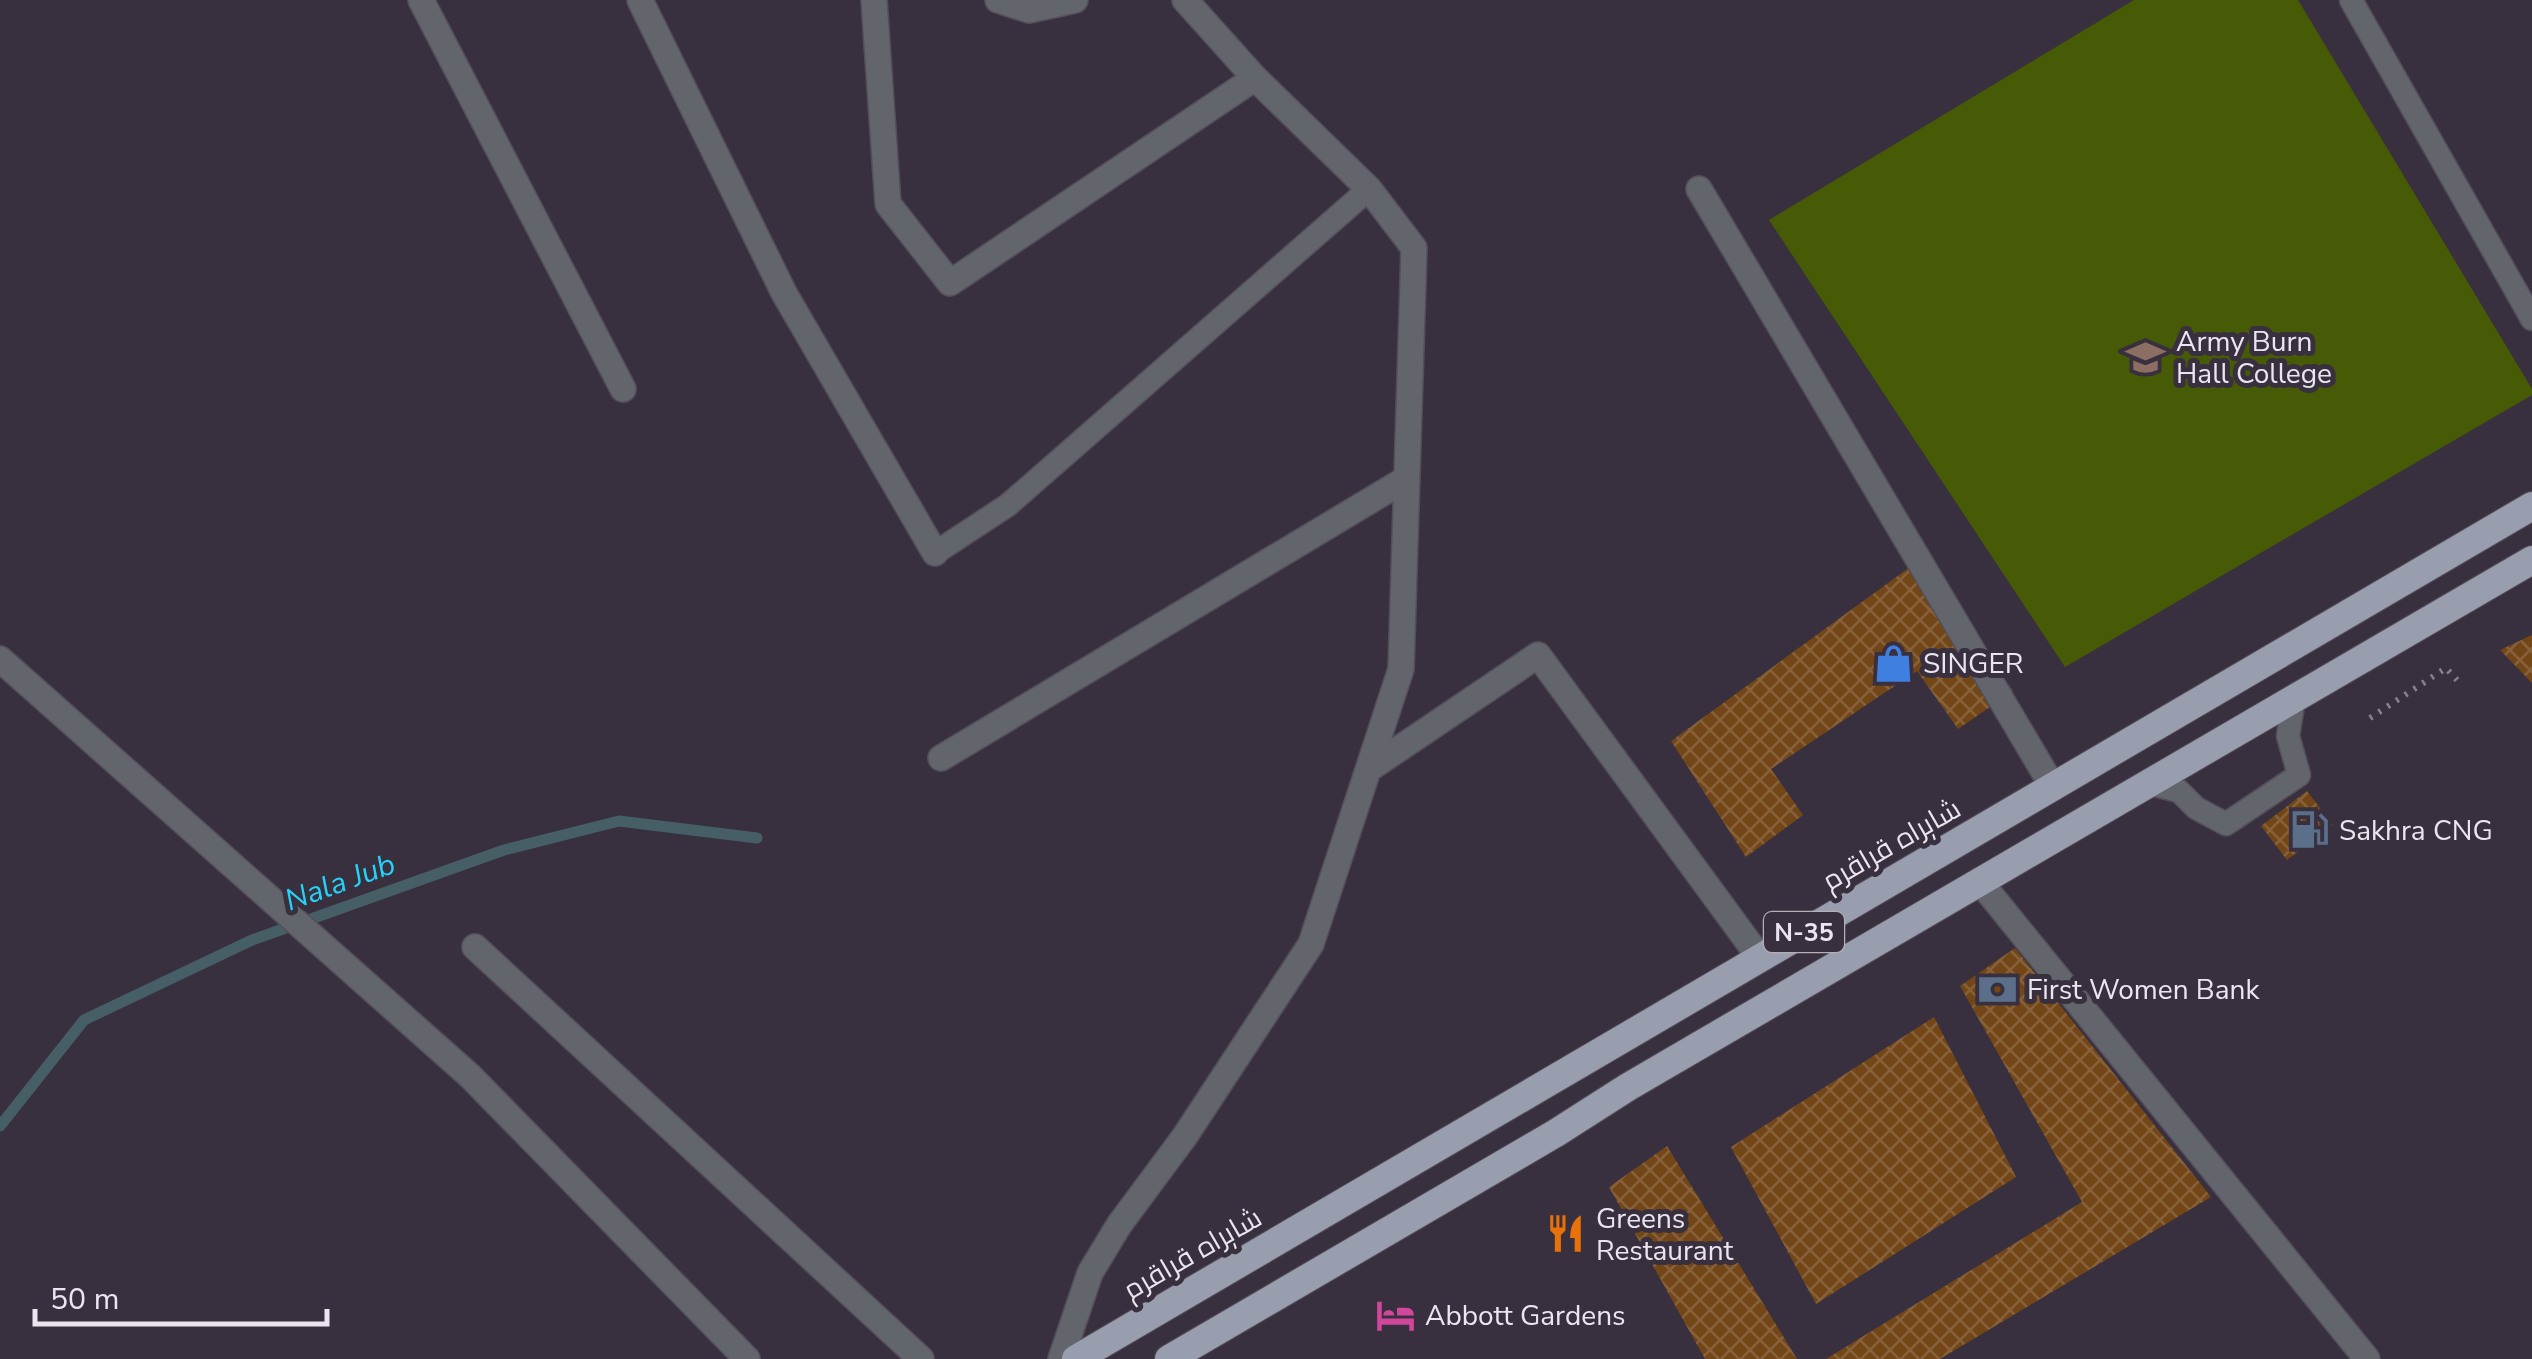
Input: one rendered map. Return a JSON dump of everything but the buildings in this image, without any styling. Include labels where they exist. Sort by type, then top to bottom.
[{"type":"highway","name":"شاہراہ قراقرم","points":[[1076,1359],[2532,506]]},
{"type":"highway","name":"N-35","points":[[1169,1359],[1556,1133],[1628,1086],[2532,560]]},
{"type":"street","points":[[421,0],[623,390]]},
{"type":"street","points":[[640,0],[784,293],[935,552]]},
{"type":"street","points":[[874,0],[888,204],[950,283],[1256,78]]},
{"type":"street","points":[[998,0],[1029,10],[1074,0]]},
{"type":"street","points":[[1060,1359],[1090,1272],[1118,1224],[1185,1136],[1311,944],[1401,669],[1414,248],[1369,189],[1256,78],[1185,0]]},
{"type":"street","points":[[1698,190],[2053,786]]},
{"type":"street","points":[[941,758],[1406,479]]},
{"type":"street","points":[[1368,770],[1538,656],[1760,958]]},
{"type":"street","points":[[0,659],[470,1076],[746,1359]]},
{"type":"street","points":[[1981,883],[2366,1359]]},
{"type":"street","points":[[476,946],[921,1359]]},
{"type":"lane","points":[[2351,0],[2532,319]]},
{"type":"lane","points":[[935,552],[1008,505],[1369,189]]},
{"type":"lane","points":[[2150,784],[2179,791],[2196,808],[2226,824],[2300,775],[2288,736],[2294,699]]},
{"type":"path","points":[[2370,718],[2446,668],[2457,680]]},
{"type":"green space","points":[[2134,0],[2298,0],[2532,389],[2532,395],[2065,667],[1769,220]]},
{"type":"waterway","name":"Nala Jub","points":[[0,1126],[84,1020],[252,940],[504,850],[619,821],[757,838]]},
{"type":"place","name":"Army Burn Hall College","points":[[2146,357]]},
{"type":"place","name":"SINGER","points":[[1893,663]]},
{"type":"place","name":"Sakhra CNG","points":[[2309,830]]},
{"type":"place","name":"First Women Bank","points":[[1997,989]]},
{"type":"place","name":"Greens Restaurant","points":[[1566,1234]]},
{"type":"place","name":"Abbott Gardens","points":[[1395,1315]]}]
